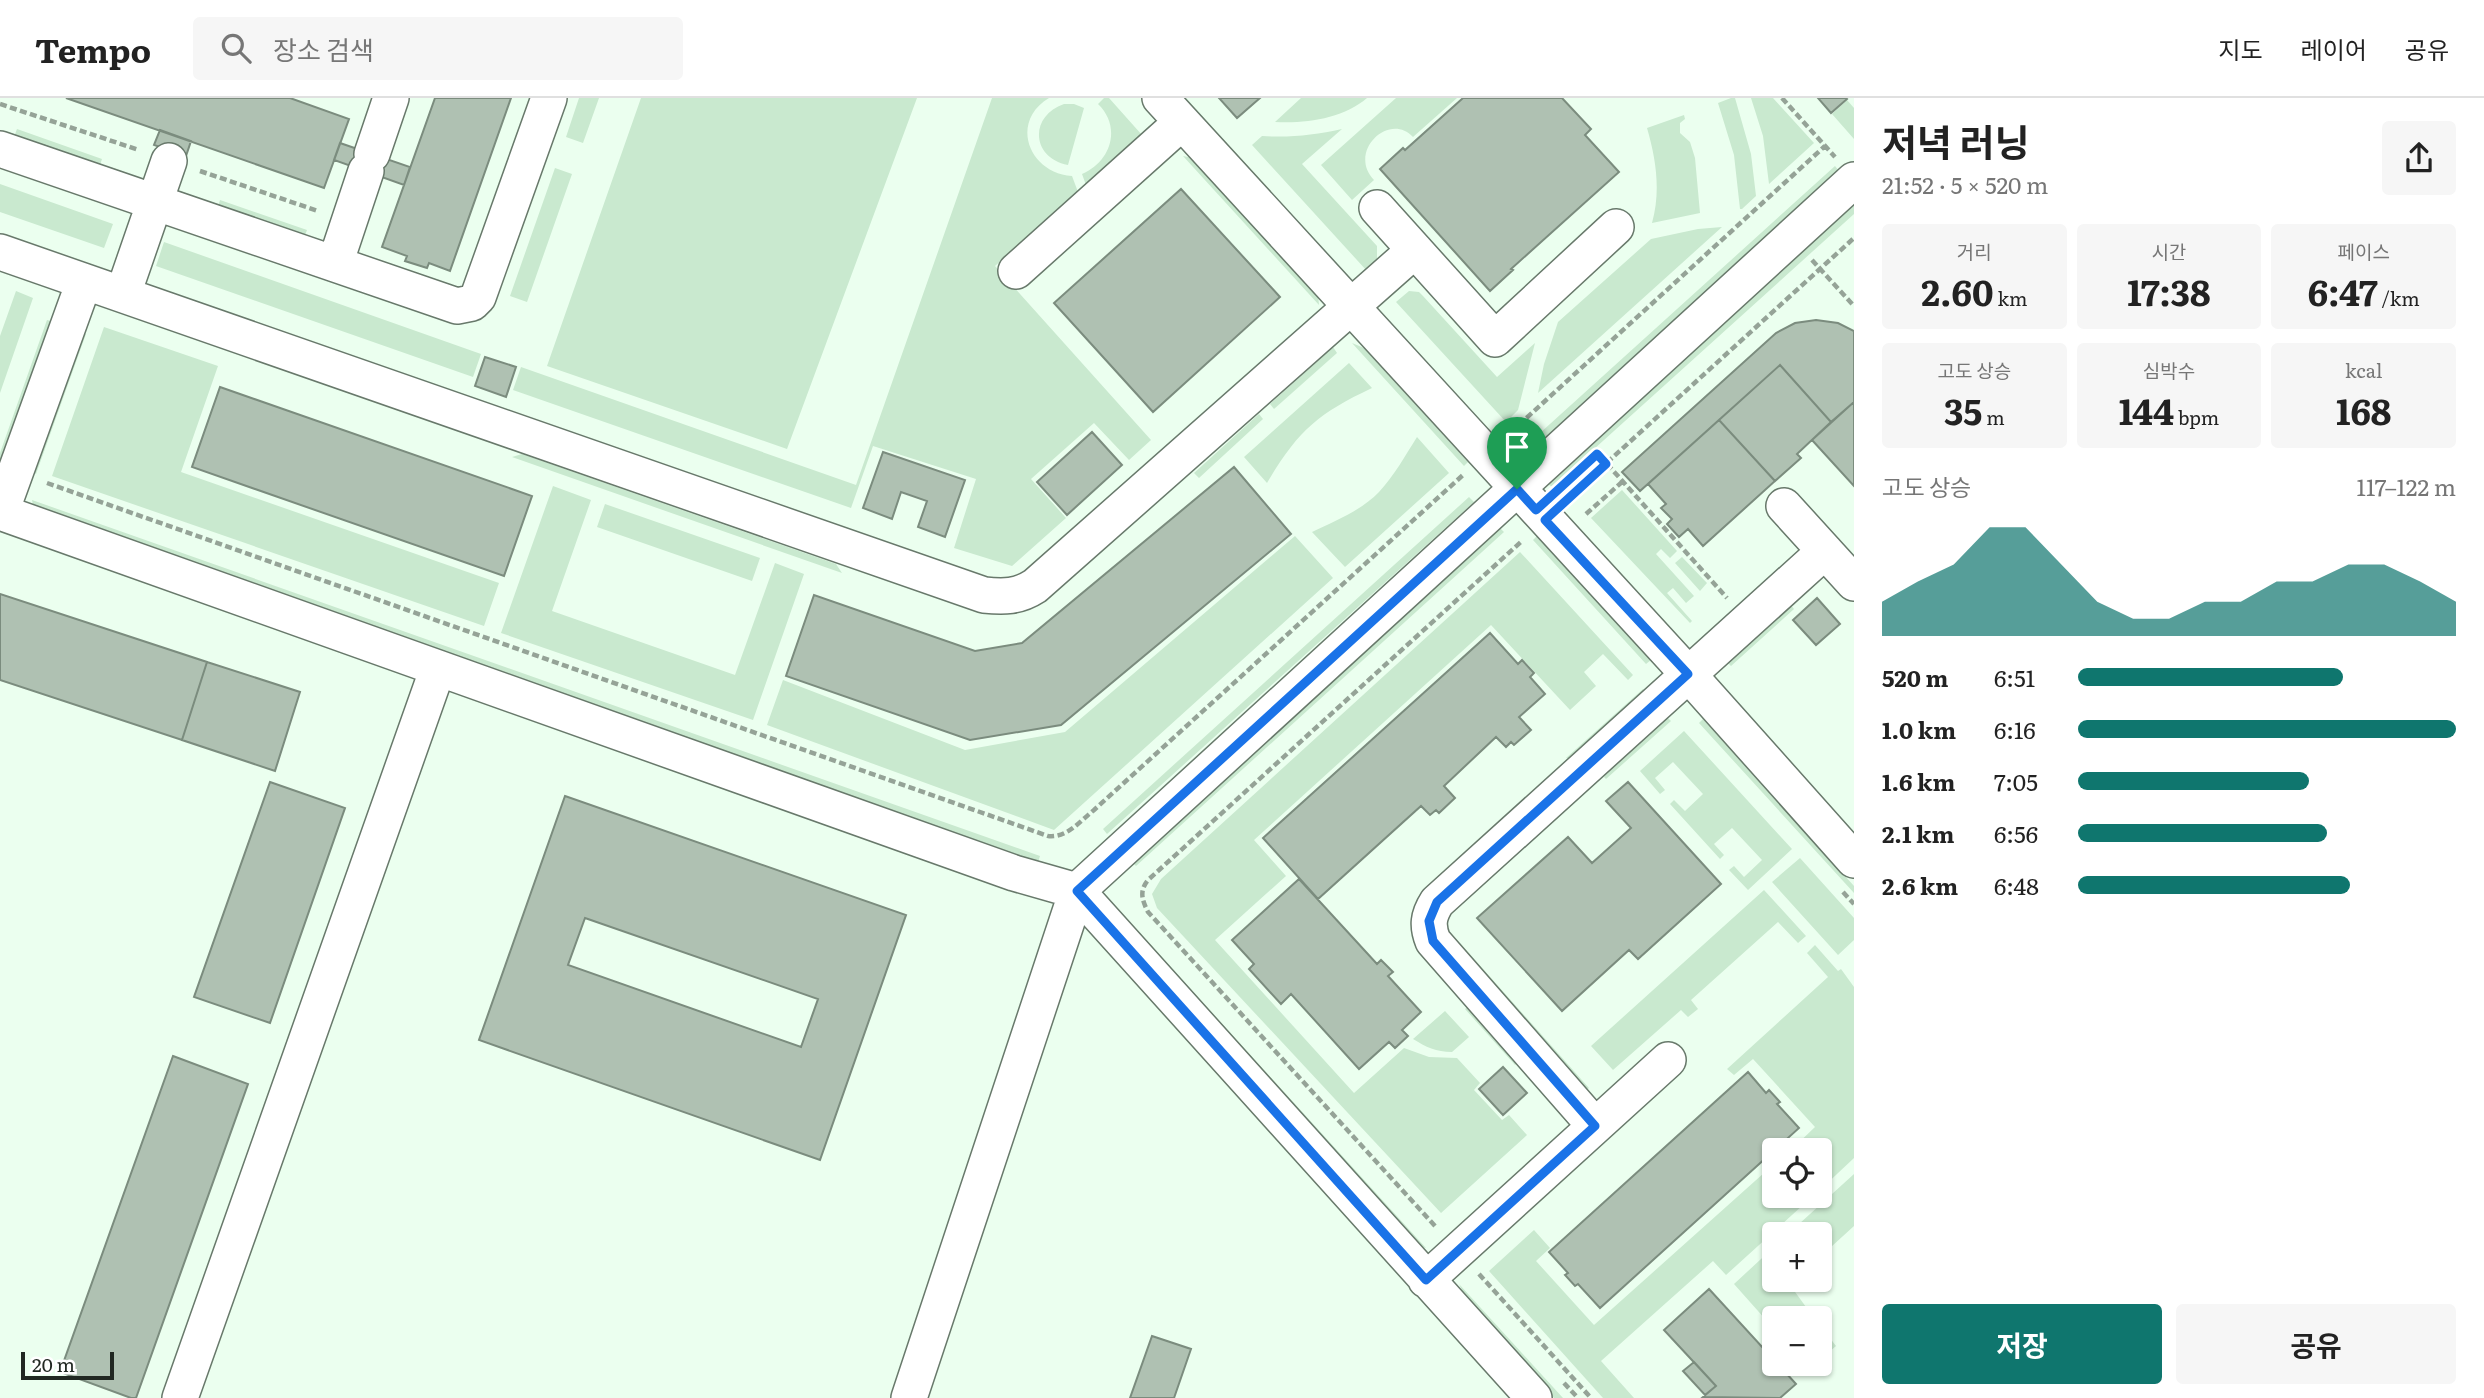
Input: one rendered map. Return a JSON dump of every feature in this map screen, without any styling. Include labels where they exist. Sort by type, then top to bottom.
[{"type":"street","points":[[0,149],[457,306],[472,303],[478,297],[549,98]]},
{"type":"street","points":[[335,264],[369,163],[380,101]]},
{"type":"street","points":[[1016,271],[1171,110],[1688,674],[1854,860]]},
{"type":"street","points":[[123,294],[169,161]]},
{"type":"street","points":[[909,1398],[1077,891],[1517,489],[1847,171]]},
{"type":"street","points":[[1377,208],[1495,339],[1616,227]]},
{"type":"street","points":[[0,252],[984,595],[1006,597],[1022,594],[1035,586],[1415,250]]},
{"type":"street","points":[[84,282],[1,512],[1014,873],[1077,891],[1426,1280],[1547,1388]]},
{"type":"street","points":[[1784,506],[1854,583]]},
{"type":"street","points":[[1595,1126],[1433,941],[1429,921],[1437,902],[1825,551]]},
{"type":"street","points":[[180,1398],[438,667]]},
{"type":"street","points":[[1426,1280],[1668,1060]]},
{"type":"path","points":[[1782,98],[1847,171]]},
{"type":"path","points":[[1591,1398],[1148,912],[1142,895],[1143,887],[1854,239]]},
{"type":"path","points":[[1802,268],[1820,251]]},
{"type":"path","points":[[1812,259],[1854,306]]},
{"type":"path","points":[[1597,454],[1729,600]]},
{"type":"path","points":[[1580,520],[1622,482]]},
{"type":"path","points":[[1547,1388],[1578,1398]]},
{"type":"green space","points":[[579,98],[599,98],[583,143],[566,137]]},
{"type":"green space","points":[[641,98],[917,98],[787,449],[547,366]]},
{"type":"green space","points":[[992,98],[1049,98],[1037,108],[1030,120],[1027,132],[1029,145],[1045,166],[1057,173],[1072,176],[1078,192],[995,266],[1151,440],[1129,460],[1094,423],[1031,479],[1066,518],[1012,566],[954,548],[976,479],[873,446],[851,508],[513,390],[521,367],[856,485]]},
{"type":"green space","points":[[1104,98],[1109,98],[1142,135],[1086,185],[1082,174],[1100,161],[1110,143],[1110,123],[1098,104]]},
{"type":"green space","points":[[1179,98],[1186,98],[1349,278],[1346,278]]},
{"type":"green space","points":[[1301,98],[1367,98],[1336,115],[1299,122],[1275,122]]},
{"type":"green space","points":[[1396,98],[1457,98],[1413,137],[1403,130],[1393,129],[1374,138],[1365,158],[1367,169],[1374,180],[1352,200],[1321,165]]},
{"type":"green space","points":[[1735,98],[1751,154],[1756,196],[1742,209],[1734,155],[1718,103]]},
{"type":"green space","points":[[1751,98],[1773,98],[1814,143],[1769,184],[1763,136]]},
{"type":"green space","points":[[1847,100],[1854,108],[1854,139],[1832,114]]},
{"type":"green space","points":[[1064,104],[1084,108],[1068,165],[1047,154],[1041,146],[1039,136],[1045,118]]},
{"type":"green space","points":[[1684,115],[1685,119],[1680,123],[1680,133],[1690,142],[1695,158],[1700,213],[1652,223],[1656,175],[1647,128]]},
{"type":"green space","points":[[17,129],[102,159],[97,174],[11,145]]},
{"type":"green space","points":[[1342,129],[1302,164],[1377,246],[1377,259],[1367,271],[1252,145],[1262,136],[1302,136]]},
{"type":"green space","points":[[1183,156],[1193,158],[1318,294],[1319,305]]},
{"type":"green space","points":[[1835,166],[1839,171],[1534,448],[1529,443]]},
{"type":"green space","points":[[555,168],[572,174],[527,302],[510,296]]},
{"type":"green space","points":[[0,184],[113,224],[104,248],[0,212]]},
{"type":"green space","points":[[220,200],[307,230],[301,246],[215,216]]},
{"type":"green space","points":[[1854,204],[1854,214],[1552,487],[1548,484],[1552,478]]},
{"type":"green space","points":[[1722,227],[1538,393],[1558,322],[1651,239]]},
{"type":"green space","points":[[164,242],[481,354],[473,377],[156,266]]},
{"type":"green space","points":[[16,291],[33,298],[0,393],[0,336]]},
{"type":"green space","points":[[1409,291],[1419,292],[1497,377],[1535,343],[1518,410],[1506,422],[1396,302]]},
{"type":"green space","points":[[47,320],[55,322],[5,463],[0,461],[0,453]]},
{"type":"green space","points":[[104,327],[218,366],[181,472],[499,583],[484,626],[52,476]]},
{"type":"green space","points":[[79,331],[86,334],[36,474],[29,471]]},
{"type":"green space","points":[[1352,343],[1364,348],[1468,462],[1464,466]]},
{"type":"green space","points":[[1333,347],[1337,353],[1274,409],[1270,404]]},
{"type":"green space","points":[[1349,363],[1372,388],[1337,406],[1310,426],[1289,450],[1267,483],[1244,457]]},
{"type":"green space","points":[[1259,414],[1263,419],[1199,478],[1194,473]]},
{"type":"green space","points":[[1417,437],[1449,473],[1345,567],[1312,532],[1348,515],[1379,492]]},
{"type":"green space","points":[[522,454],[836,564],[842,573],[512,457]]},
{"type":"green space","points":[[553,486],[591,500],[552,611],[735,675],[775,563],[804,574],[753,720],[501,633]]},
{"type":"green space","points":[[1622,490],[1677,551],[1670,558],[1661,549],[1656,554],[1694,596],[1686,603],[1673,588],[1667,593],[1692,621],[1690,623],[1591,518]]},
{"type":"green space","points":[[1469,497],[1474,502],[1107,834],[1103,829]]},
{"type":"green space","points":[[32,500],[1040,856],[1038,862],[41,511],[33,505]]},
{"type":"green space","points":[[605,504],[760,558],[752,581],[597,527]]},
{"type":"green space","points":[[1498,526],[1504,532],[1136,866],[1130,860]]},
{"type":"green space","points":[[1295,536],[1333,578],[1054,830],[767,725],[783,680],[965,750],[1065,732]]},
{"type":"green space","points":[[1537,536],[1651,660],[1646,664],[1533,540]]},
{"type":"green space","points":[[1520,552],[1633,675],[1628,680],[1603,654],[1584,672],[1596,686],[1570,710],[1491,625],[1254,840],[1286,876],[1215,940],[1354,1093],[1404,1048],[1429,1057],[1457,1058],[1480,1083],[1474,1090],[1502,1120],[1509,1115],[1527,1135],[1441,1213],[1157,908],[1152,894],[1161,879]]},
{"type":"green space","points":[[1682,557],[1707,583],[1700,591],[1675,563]]},
{"type":"green space","points":[[1789,603],[1794,609],[1731,666],[1726,661]]},
{"type":"green space","points":[[1643,689],[1647,694],[1570,759],[1566,758]]},
{"type":"green space","points":[[1666,716],[1671,721],[1606,779],[1604,777],[1610,767]]},
{"type":"green space","points":[[1703,719],[1854,886],[1854,893],[1699,723]]},
{"type":"green space","points":[[1684,731],[1792,849],[1748,890],[1729,870],[1734,866],[1744,877],[1762,860],[1732,828],[1714,844],[1724,855],[1720,859],[1670,804],[1674,800],[1685,811],[1703,794],[1673,762],[1655,778],[1665,790],[1660,794],[1640,771]]},
{"type":"green space","points":[[1800,858],[1854,918],[1854,940],[1838,955],[1772,882]]},
{"type":"green space","points":[[1764,890],[1806,936],[1798,943],[1778,922],[1691,1000],[1698,1009],[1688,1017],[1681,1010],[1613,1070],[1591,1046]]},
{"type":"green space","points":[[1144,938],[1426,1248],[1418,1246],[1139,943]]},
{"type":"green space","points":[[1460,943],[1589,1088],[1585,1091],[1456,947]]},
{"type":"green space","points":[[1815,945],[1838,971],[1841,969],[1854,987],[1854,1158],[1832,1179],[1832,1138],[1804,1138],[1815,1127],[1753,1059],[1734,1075],[1727,1069],[1828,977],[1807,953]]},
{"type":"green space","points":[[1469,1006],[1519,1062],[1515,1065],[1465,1009]]},
{"type":"green space","points":[[1445,1011],[1469,1037],[1452,1052],[1431,1048],[1413,1039]]},
{"type":"green space","points":[[1854,1174],[1854,1226],[1832,1246],[1832,1222],[1801,1222],[1817,1208],[1832,1208],[1832,1194]]},
{"type":"green space","points":[[1762,1175],[1762,1208],[1800,1208],[1784,1222],[1762,1222],[1762,1242],[1726,1275],[1713,1261],[1601,1361],[1634,1398],[1603,1398],[1489,1271],[1534,1230],[1550,1248],[1536,1261],[1594,1325]]},
{"type":"green space","points":[[1762,1258],[1762,1292],[1795,1292],[1805,1306],[1762,1306],[1762,1316],[1734,1284]]},
{"type":"green space","points":[[1459,1284],[1563,1398],[1554,1398],[1469,1304]]},
{"type":"building","points":[[66,98],[290,98],[349,119],[324,188]]},
{"type":"building","points":[[435,98],[511,98],[450,271],[429,263],[427,268],[405,261],[407,256],[382,247]]},
{"type":"building","points":[[1219,98],[1260,98],[1237,118]]},
{"type":"building","points":[[1463,98],[1562,98],[1591,129],[1585,135],[1619,172],[1490,291],[1380,169]]},
{"type":"building","points":[[1818,98],[1846,98],[1847,99],[1831,113]]},
{"type":"building","points":[[160,130],[191,141],[186,156],[154,145]]},
{"type":"building","points":[[340,143],[410,167],[404,185],[334,160]]},
{"type":"building","points":[[1181,189],[1280,297],[1153,412],[1054,303]]},
{"type":"building","points":[[1816,320],[1838,323],[1854,331],[1854,402],[1831,422],[1780,365],[1640,491],[1622,472],[1776,333],[1795,323]]},
{"type":"building","points":[[485,357],[516,367],[506,397],[475,386]]},
{"type":"building","points":[[1780,365],[1831,422],[1797,454],[1801,458],[1775,481],[1719,420]]},
{"type":"building","points":[[220,387],[532,496],[504,576],[192,467]]},
{"type":"building","points":[[1854,402],[1854,486],[1812,440]]},
{"type":"building","points":[[1719,420],[1775,481],[1703,546],[1688,529],[1679,537],[1667,524],[1672,519],[1661,508],[1666,504],[1648,484]]},
{"type":"building","points":[[1092,432],[1122,465],[1067,515],[1037,482]]},
{"type":"building","points":[[883,452],[965,480],[945,537],[918,527],[927,501],[901,492],[892,519],[863,508]]},
{"type":"building","points":[[1234,467],[1291,534],[1061,725],[970,740],[786,676],[814,595],[975,651],[1022,643]]},
{"type":"building","points":[[0,594],[207,662],[182,740],[0,680]]},
{"type":"building","points":[[1817,598],[1840,624],[1816,645],[1793,620]]},
{"type":"building","points":[[1490,633],[1518,664],[1522,660],[1534,673],[1530,677],[1545,694],[1519,717],[1531,730],[1514,745],[1511,742],[1506,747],[1496,737],[1444,786],[1455,798],[1439,813],[1436,810],[1430,815],[1421,806],[1318,899],[1263,838]]},
{"type":"building","points":[[207,662],[300,692],[275,771],[182,740]]},
{"type":"building","points":[[270,782],[345,808],[270,1023],[194,997]]},
{"type":"building","points":[[1628,782],[1721,884],[1638,959],[1629,950],[1562,1011],[1477,918],[1568,837],[1592,863],[1631,828],[1606,801]]},
{"type":"building","points":[[565,796],[906,915],[820,1160],[479,1040]],"holes":[[[585,918],[818,999],[801,1047],[568,965]]]},
{"type":"building","points":[[1299,879],[1377,964],[1381,960],[1393,972],[1388,976],[1421,1012],[1402,1030],[1408,1036],[1395,1048],[1389,1042],[1359,1069],[1291,994],[1281,1004],[1249,969],[1254,964],[1232,940]]},
{"type":"building","points":[[173,1056],[248,1084],[136,1398],[131,1398],[60,1372]]},
{"type":"building","points":[[1503,1067],[1527,1093],[1503,1115],[1479,1089]]},
{"type":"building","points":[[1748,1072],[1766,1093],[1769,1090],[1780,1102],[1777,1104],[1799,1128],[1788,1138],[1762,1138],[1762,1161],[1600,1308],[1578,1284],[1575,1286],[1565,1275],[1568,1273],[1549,1252]]},
{"type":"building","points":[[1709,1289],[1762,1347],[1762,1376],[1789,1376],[1796,1384],[1780,1398],[1703,1397],[1716,1386],[1664,1330]]},
{"type":"building","points":[[1152,1336],[1191,1349],[1174,1398],[1130,1398]]},
{"type":"building","points":[[1694,1362],[1716,1386],[1705,1395],[1683,1371]]},
{"type":"route","points":[[1597,454],[1606,464],[1545,520],[1688,674],[1437,902],[1431,911],[1429,921],[1433,941],[1595,1126],[1426,1280],[1077,891],[1517,489],[1536,510],[1597,454]]}]
